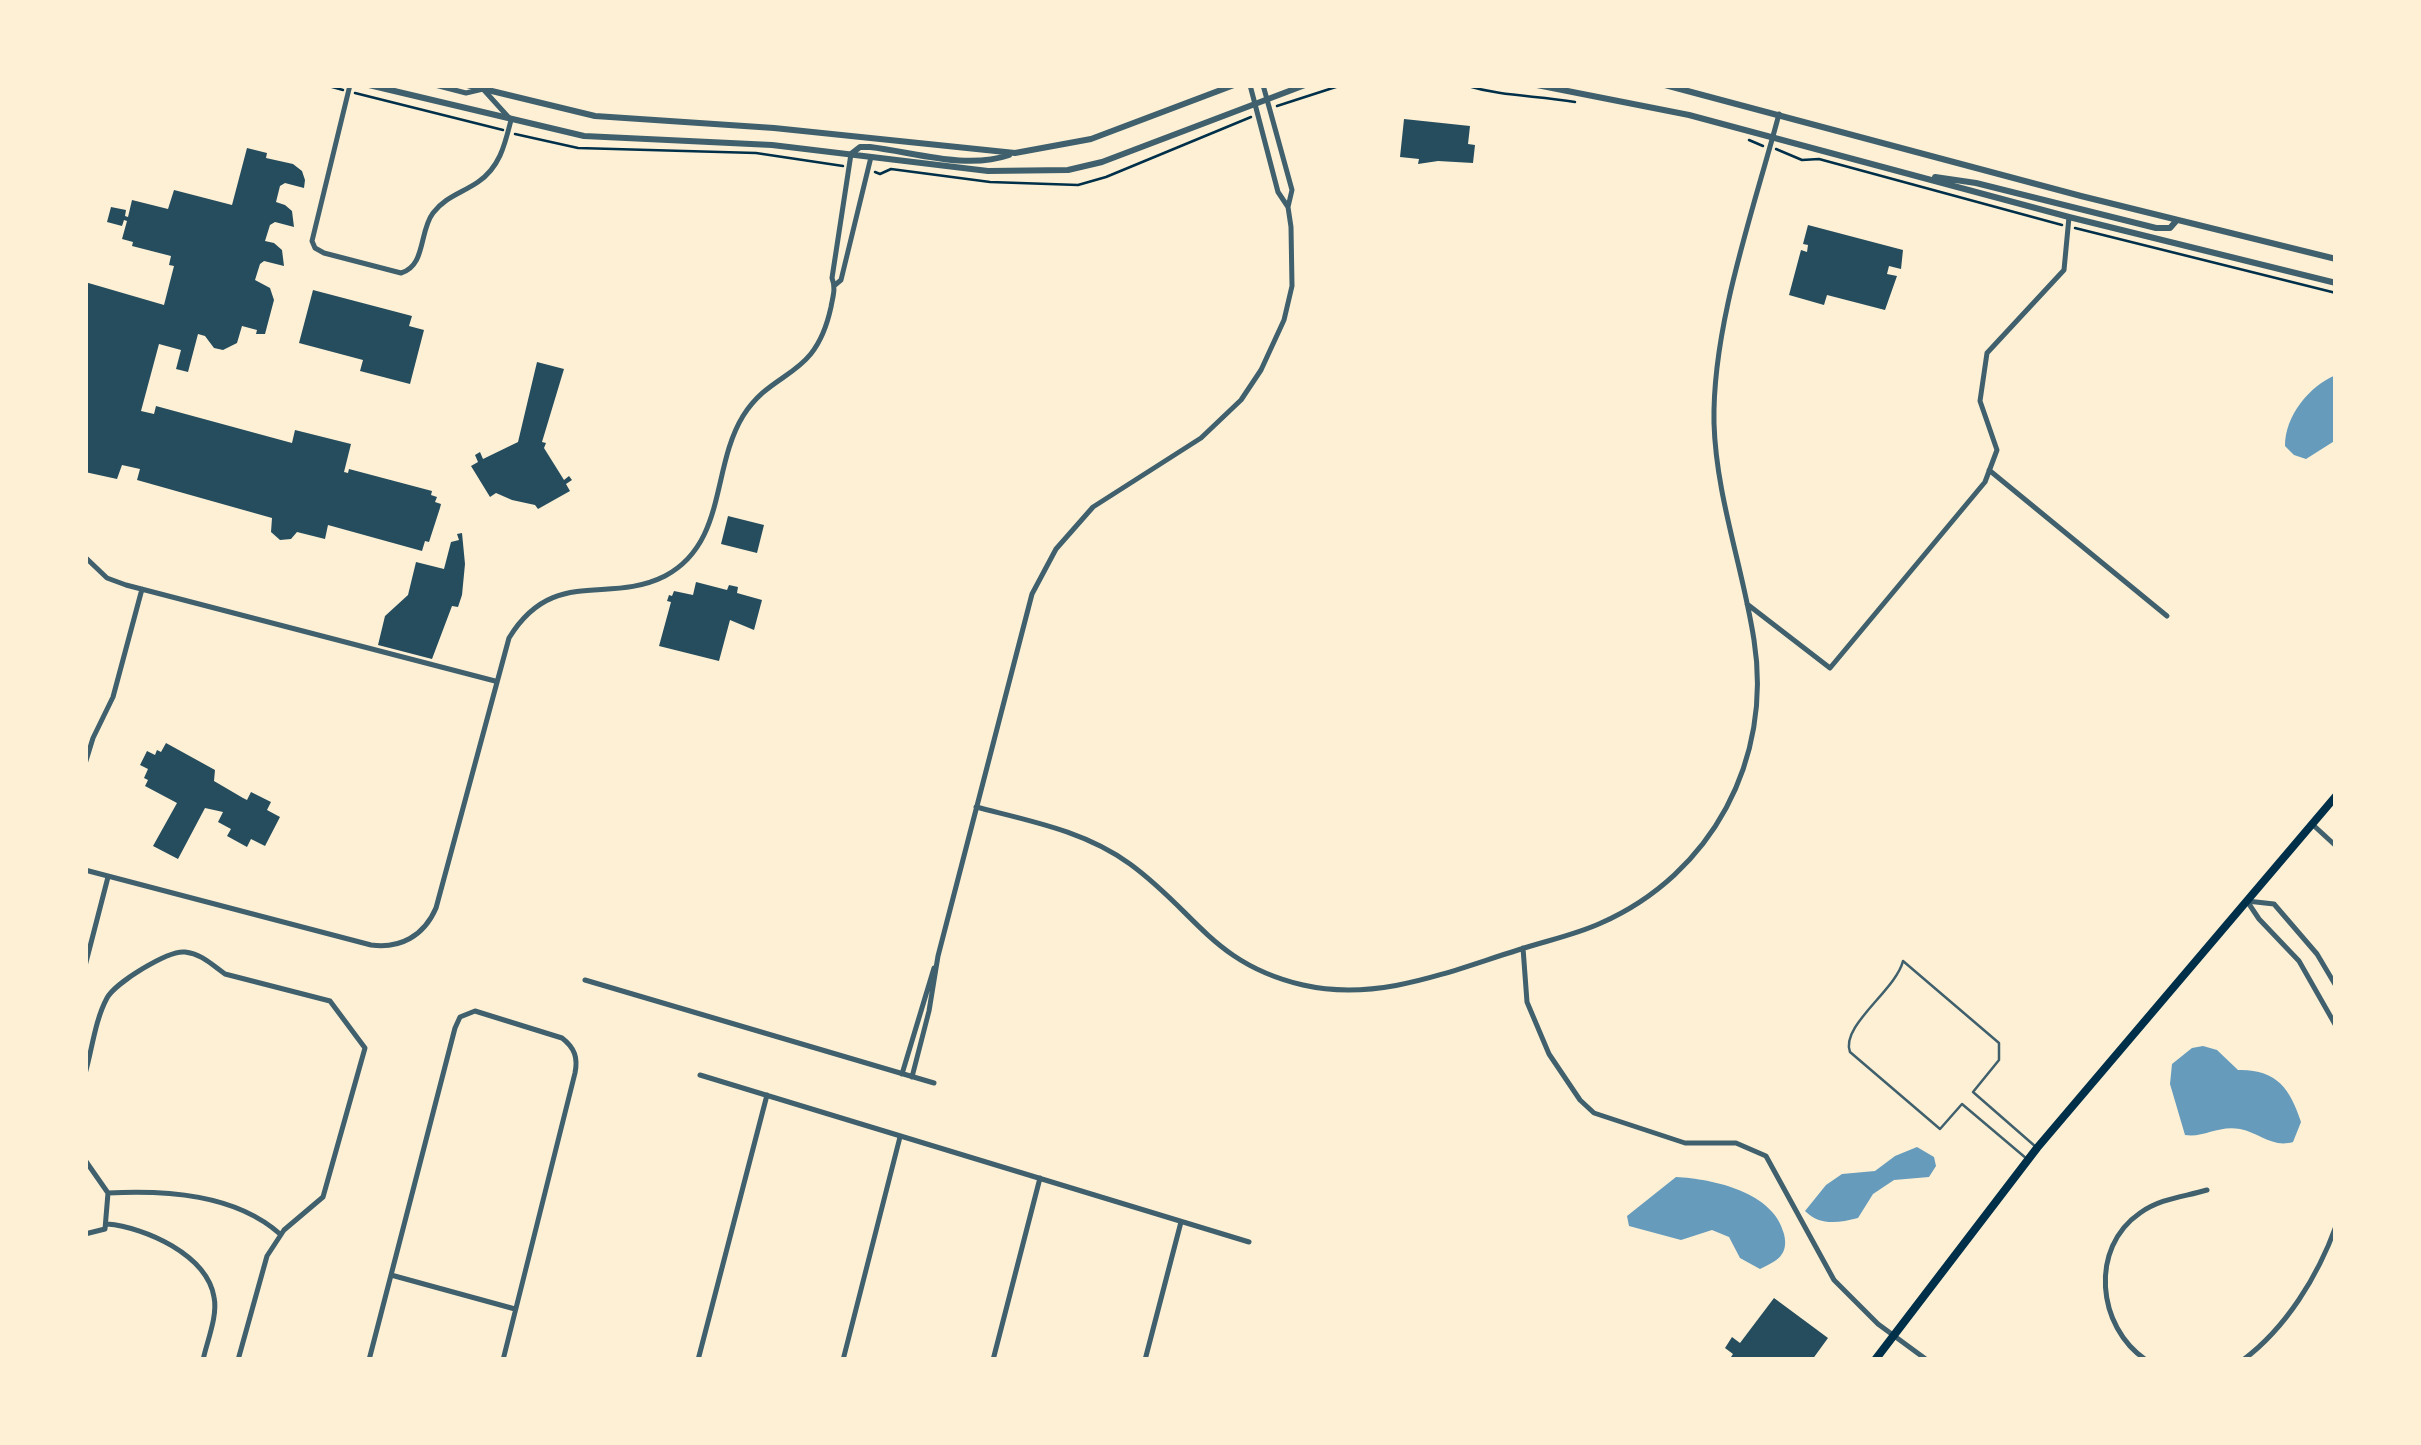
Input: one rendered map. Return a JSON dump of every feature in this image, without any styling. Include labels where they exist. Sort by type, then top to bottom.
[{"type":"main road","points":[[1875,1360],[2037,1148],[2336,796]]},
{"type":"street","points":[[369,85],[584,136],[772,145],[988,171],[1068,170],[1119,156],[1306,85]]},
{"type":"street","points":[[435,85],[466,93],[484,89]]},
{"type":"street","points":[[467,85],[595,116],[774,128],[1014,153]]},
{"type":"street","points":[[835,286],[832,278],[851,154],[860,148],[870,146],[979,161],[1091,139],[1234,85]]},
{"type":"street","points":[[1250,85],[1278,192],[1288,207]]},
{"type":"street","points":[[902,1074],[938,956],[1027,609],[1056,549],[1107,496],[1187,448],[1215,426],[1252,385],[1284,320],[1292,286],[1288,207],[1292,190],[1264,85]]},
{"type":"street","points":[[1537,85],[1625,101],[2336,284]]},
{"type":"street","points":[[1665,85],[2336,259]]},
{"type":"street","points":[[352,89],[312,241],[320,252],[391,271],[405,272],[414,266],[432,214],[493,168],[512,120]]},
{"type":"street","points":[[484,89],[512,120]]},
{"type":"street","points":[[976,807],[1054,827],[1101,846],[1147,878],[1222,949],[1254,968],[1288,981],[1338,990],[1393,987],[1600,924],[1648,896],[1684,866],[1715,831],[1738,787],[1754,736],[1759,674],[1720,476],[1714,392],[1721,336],[1779,114]]},
{"type":"street","points":[[85,870],[366,944],[388,946],[408,940],[428,924],[436,908],[509,638],[538,605],[570,592],[653,580],[692,554],[710,522],[740,422],[759,397],[812,355],[825,331],[871,157]]},
{"type":"street","points":[[1904,173],[1976,183],[2156,228],[2170,228],[2177,220]]},
{"type":"street","points":[[1747,604],[1830,668],[1985,482],[1996,450],[1980,401],[1987,353],[2064,270],[2068,217]]},
{"type":"street","points":[[1990,470],[2168,616]]},
{"type":"street","points":[[85,558],[108,578],[142,589],[495,682]]},
{"type":"street","points":[[85,764],[91,741],[115,692],[142,589]]},
{"type":"street","points":[[2312,824],[2336,846]]},
{"type":"street","points":[[85,966],[108,877]]},
{"type":"street","points":[[2246,901],[2274,904],[2317,954],[2336,986]]},
{"type":"street","points":[[2246,901],[2300,962],[2336,1026]]},
{"type":"street","points":[[1523,948],[1527,1002],[1549,1054],[1580,1100],[1594,1113],[1684,1143],[1736,1144],[1766,1156],[1827,1270],[1893,1336],[1927,1360]]},
{"type":"street","points":[[85,1074],[105,1000],[116,986],[176,952],[189,952],[225,974],[330,1000],[365,1048],[323,1197],[280,1234],[261,1272],[238,1360]]},
{"type":"street","points":[[912,1077],[938,956]]},
{"type":"street","points":[[585,980],[934,1084]]},
{"type":"street","points":[[369,1360],[455,1028],[460,1018],[475,1011],[554,1034],[570,1044],[576,1064],[503,1360]]},
{"type":"street","points":[[700,1076],[1249,1242]]},
{"type":"street","points":[[698,1360],[767,1095]]},
{"type":"street","points":[[843,1360],[900,1137]]},
{"type":"street","points":[[85,1160],[108,1194],[106,1228],[85,1234]]},
{"type":"street","points":[[993,1360],[1040,1178]]},
{"type":"street","points":[[108,1194],[160,1190],[248,1211],[280,1234]]},
{"type":"street","points":[[2146,1360],[2124,1341],[2109,1312],[2105,1286],[2110,1254],[2125,1228],[2140,1213],[2163,1200],[2207,1190]]},
{"type":"street","points":[[1145,1360],[1180,1222]]},
{"type":"street","points":[[107,1224],[124,1225],[174,1248],[208,1278],[215,1308],[203,1360]]},
{"type":"street","points":[[2243,1360],[2263,1343],[2298,1300],[2325,1255],[2336,1226]]},
{"type":"street","points":[[391,1275],[515,1309]]},
{"type":"lane","points":[[2028,1160],[1962,1104],[1940,1129],[1850,1052],[1850,1033],[1896,979],[1903,961],[1998,1043],[1999,1060],[1973,1092],[2037,1148]]},
{"type":"path","points":[[325,85],[340,89]]},
{"type":"path","points":[[1281,104],[1342,85]]},
{"type":"path","points":[[1464,85],[1498,95],[1530,94],[1587,104]]},
{"type":"path","points":[[352,89],[502,130]]},
{"type":"path","points":[[516,134],[590,149],[756,153],[832,164]]},
{"type":"path","points":[[1748,139],[1754,143]]},
{"type":"path","points":[[1786,152],[1802,160],[1819,159],[2063,225]]},
{"type":"path","points":[[2082,230],[2336,293]]},
{"type":"water","points":[[2336,375],[2336,440],[2306,459],[2294,455],[2285,446],[2294,413],[2308,394]]},
{"type":"water","points":[[2192,1048],[2217,1050],[2238,1070],[2262,1073],[2280,1083],[2301,1122],[2293,1142],[2279,1143],[2232,1128],[2185,1135],[2170,1084],[2172,1064]]},
{"type":"water","points":[[1917,1147],[1934,1157],[1936,1166],[1929,1177],[1894,1180],[1873,1194],[1858,1218],[1830,1222],[1805,1211],[1826,1185],[1842,1174],[1875,1171],[1895,1156]]},
{"type":"water","points":[[1676,1177],[1724,1185],[1755,1198],[1778,1220],[1785,1247],[1780,1256],[1760,1269],[1740,1258],[1729,1237],[1712,1230],[1681,1240],[1629,1226],[1627,1216]]},
{"type":"building","points":[[1404,119],[1470,126],[1468,144],[1475,145],[1473,163],[1418,164],[1419,159],[1400,157]]},
{"type":"building","points":[[247,148],[267,153],[266,158],[293,164],[305,180],[304,188],[285,183],[280,186],[276,202],[292,211],[294,227],[275,222],[270,225],[265,241],[282,250],[284,266],[264,261],[255,280],[270,288],[274,300],[265,334],[242,326],[237,343],[223,350],[214,348],[205,336],[198,334],[188,372],[176,369],[181,350],[159,344],[141,411],[154,414],[156,406],[292,443],[295,430],[351,444],[344,472],[349,469],[432,491],[431,495],[437,497],[435,502],[441,504],[440,508],[422,551],[328,525],[325,539],[297,532],[291,539],[280,540],[271,532],[272,518],[137,480],[140,469],[122,465],[117,479],[85,472],[85,282],[164,305],[174,266],[169,265],[171,256],[132,246],[133,242],[122,239],[127,221],[122,226],[107,222],[111,207],[126,210],[128,217],[132,200],[168,209],[174,190],[232,205]]},
{"type":"building","points":[[1808,225],[1903,250],[1901,269],[1889,266],[1887,274],[1897,276],[1885,310],[1827,295],[1824,305],[1789,295],[1801,250],[1807,252],[1808,245],[1803,244]]},
{"type":"building","points":[[313,290],[412,316],[409,326],[424,330],[410,384],[360,371],[363,360],[299,343]]},
{"type":"building","points":[[537,362],[564,369],[542,442],[564,480],[569,476],[572,480],[566,484],[570,491],[538,509],[496,493],[490,497],[471,466],[478,462],[475,455],[480,452],[483,459],[518,442]]},
{"type":"building","points":[[728,516],[764,525],[757,553],[721,544]]},
{"type":"building","points":[[462,533],[462,595],[458,607],[452,606],[432,659],[378,645],[385,616],[408,595],[416,562],[444,569],[451,542],[459,540],[457,534]]},
{"type":"building","points":[[696,582],[727,590],[729,585],[738,587],[737,593],[762,600],[754,630],[730,620],[719,661],[659,646],[671,602],[667,601],[669,595],[674,591],[693,595]]},
{"type":"building","points":[[166,743],[215,770],[214,781],[243,798],[247,800],[251,792],[271,802],[267,810],[280,817],[265,846],[251,839],[247,847],[227,836],[231,829],[218,822],[223,812],[205,808],[178,859],[153,846],[177,803],[145,786],[148,769],[140,765],[147,751],[155,755]]},
{"type":"building","points":[[1774,1298],[1828,1338],[1812,1360],[1729,1360],[1733,1354],[1725,1348],[1732,1337],[1740,1343]]}]
